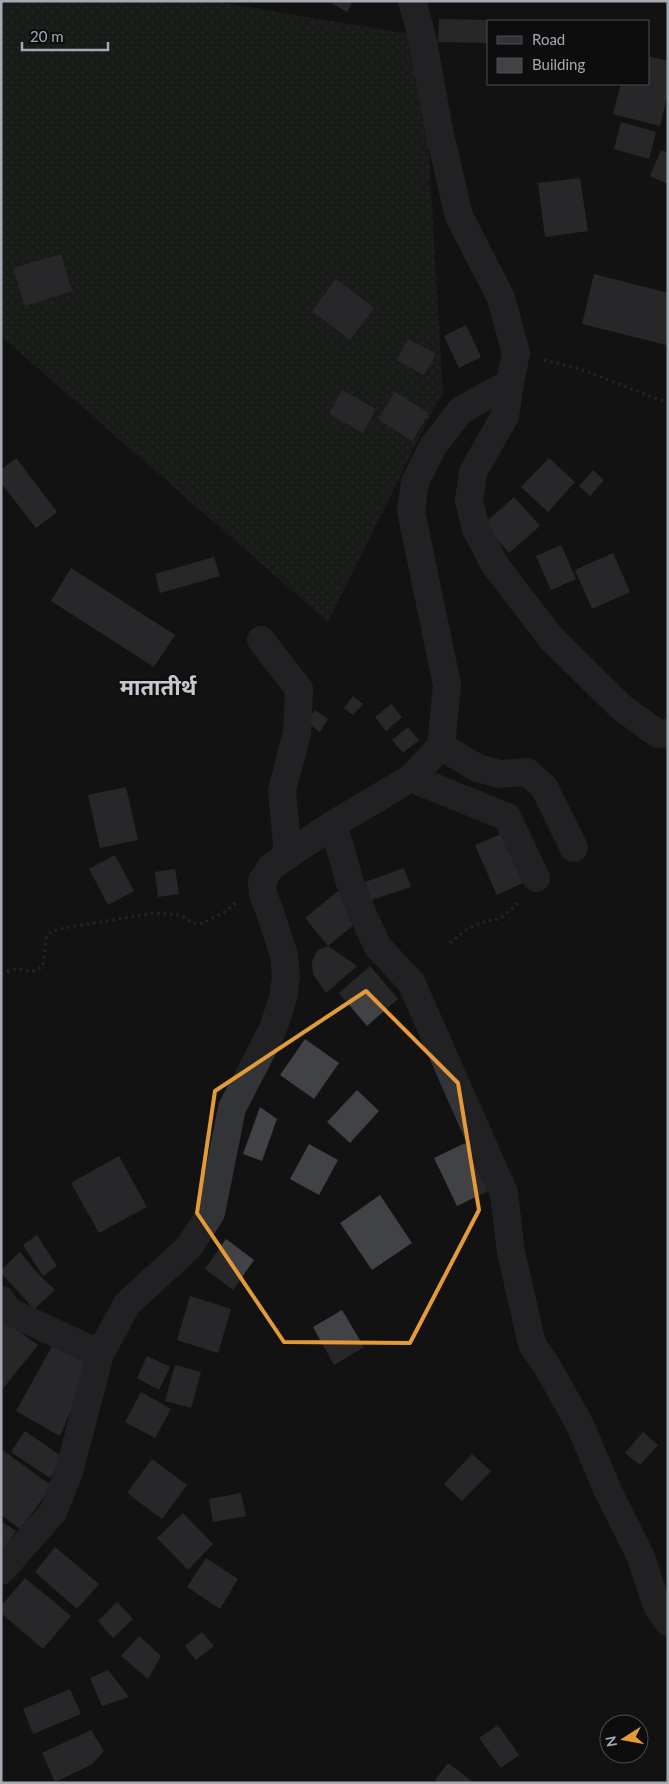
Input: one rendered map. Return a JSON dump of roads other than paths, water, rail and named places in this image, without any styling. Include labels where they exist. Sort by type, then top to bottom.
[{"type":"street","points":[[412,1],[422,36],[440,134],[459,216],[501,298],[516,353],[505,416],[473,472],[469,501],[476,529],[495,565],[551,638],[621,707],[658,734],[668,733]]},
{"type":"street","points":[[1,1571],[53,1512],[70,1472],[100,1354],[126,1304],[189,1247],[211,1213],[232,1108],[273,1029],[286,976],[284,955],[263,895],[262,881],[271,867],[288,855],[332,825],[412,778],[441,746],[447,685],[411,511],[415,482],[433,446],[461,410],[510,383]]},
{"type":"street","points":[[261,640],[298,689],[297,733],[282,790],[288,855]]},
{"type":"street","points":[[441,746],[477,768],[500,774],[527,772],[544,787],[574,848]]},
{"type":"street","points":[[412,778],[507,816],[536,878]]},
{"type":"street","points":[[332,825],[362,915],[378,947],[412,982],[504,1193],[511,1252],[532,1344],[548,1368],[580,1425],[608,1491],[641,1557],[657,1606],[668,1622]]},
{"type":"street","points":[[1,1300],[8,1310],[100,1354]]},
{"type":"district","name":"मातातीर्थ","points":[[158,686]]}]
